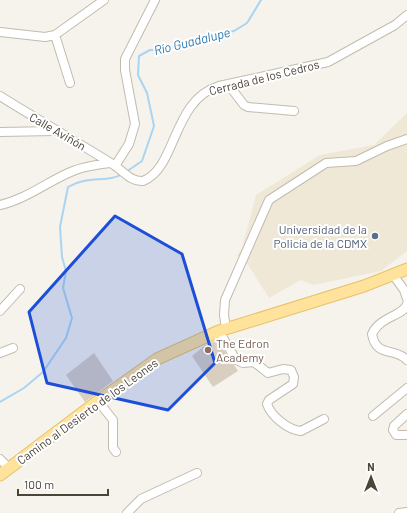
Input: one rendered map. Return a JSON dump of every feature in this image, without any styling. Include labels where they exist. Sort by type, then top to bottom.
[{"type":"main road","name":"Camino al Desierto de los Leones","points":[[0,475],[98,401],[157,359],[223,330],[394,276],[407,269]]},
{"type":"street","points":[[0,32],[45,37],[55,35],[104,0]]},
{"type":"street","points":[[0,205],[12,202],[72,171],[114,165],[130,144],[135,124],[125,70],[125,59],[155,0]]},
{"type":"street","name":"Cerrada de los Cedros","points":[[114,165],[132,179],[143,181],[156,173],[194,102],[202,93],[210,88],[328,62],[395,25],[407,15]]},
{"type":"street","points":[[55,35],[70,83]]},
{"type":"street","points":[[228,84],[244,105],[248,107],[294,111]]},
{"type":"street","name":"Calle Aviñón","points":[[0,96],[114,165]]},
{"type":"street","points":[[0,132],[56,131]]},
{"type":"street","points":[[324,419],[301,431],[288,427],[270,410],[267,404],[269,400],[293,384],[294,377],[291,370],[283,369],[268,373],[254,362],[240,362],[236,360],[223,330],[225,300],[268,200],[326,163],[356,161],[387,146],[407,139]]},
{"type":"street","points":[[394,276],[404,290],[407,299]]},
{"type":"street","points":[[0,310],[20,289]]},
{"type":"street","points":[[407,304],[403,310],[380,322],[372,334],[373,340],[380,349],[385,352],[402,354],[407,360]]},
{"type":"street","points":[[0,353],[13,348]]},
{"type":"street","points":[[373,416],[407,388]]},
{"type":"street","points":[[98,401],[113,420],[113,448],[116,452]]},
{"type":"street","points":[[407,414],[394,426],[393,430],[396,435],[407,435]]},
{"type":"street","points":[[0,458],[9,468]]},
{"type":"street","points":[[127,513],[141,499],[197,472]]},
{"type":"street","points":[[399,513],[407,512]]},
{"type":"highlighted area","points":[[115,216],[182,254],[215,363],[168,410],[47,383],[29,312]]},
{"type":"shaded area","points":[[407,113],[407,251],[381,271],[313,285],[301,280],[269,298],[248,265],[237,255],[242,248],[256,195],[320,155],[374,145]]},
{"type":"building","points":[[217,340],[238,371],[213,387],[192,356],[204,346]]},
{"type":"building","points":[[94,353],[113,381],[85,402],[66,375]]},
{"type":"waterway","name":"Río Guadalupe","points":[[126,172],[142,161],[154,126],[147,93],[138,75],[139,56],[150,50],[165,50],[204,37],[234,31],[247,23],[261,0]]},
{"type":"waterway","name":"Río Guadalupe","points":[[0,402],[24,388],[43,372],[66,338],[72,318],[63,288],[66,271],[62,257],[60,227],[68,187],[83,181],[117,177],[122,174]]},
{"type":"place","name":"Universidad de la Policía de la CDMX","points":[[375,236]]},
{"type":"place","name":"The Edron Academy","points":[[208,350]]}]
